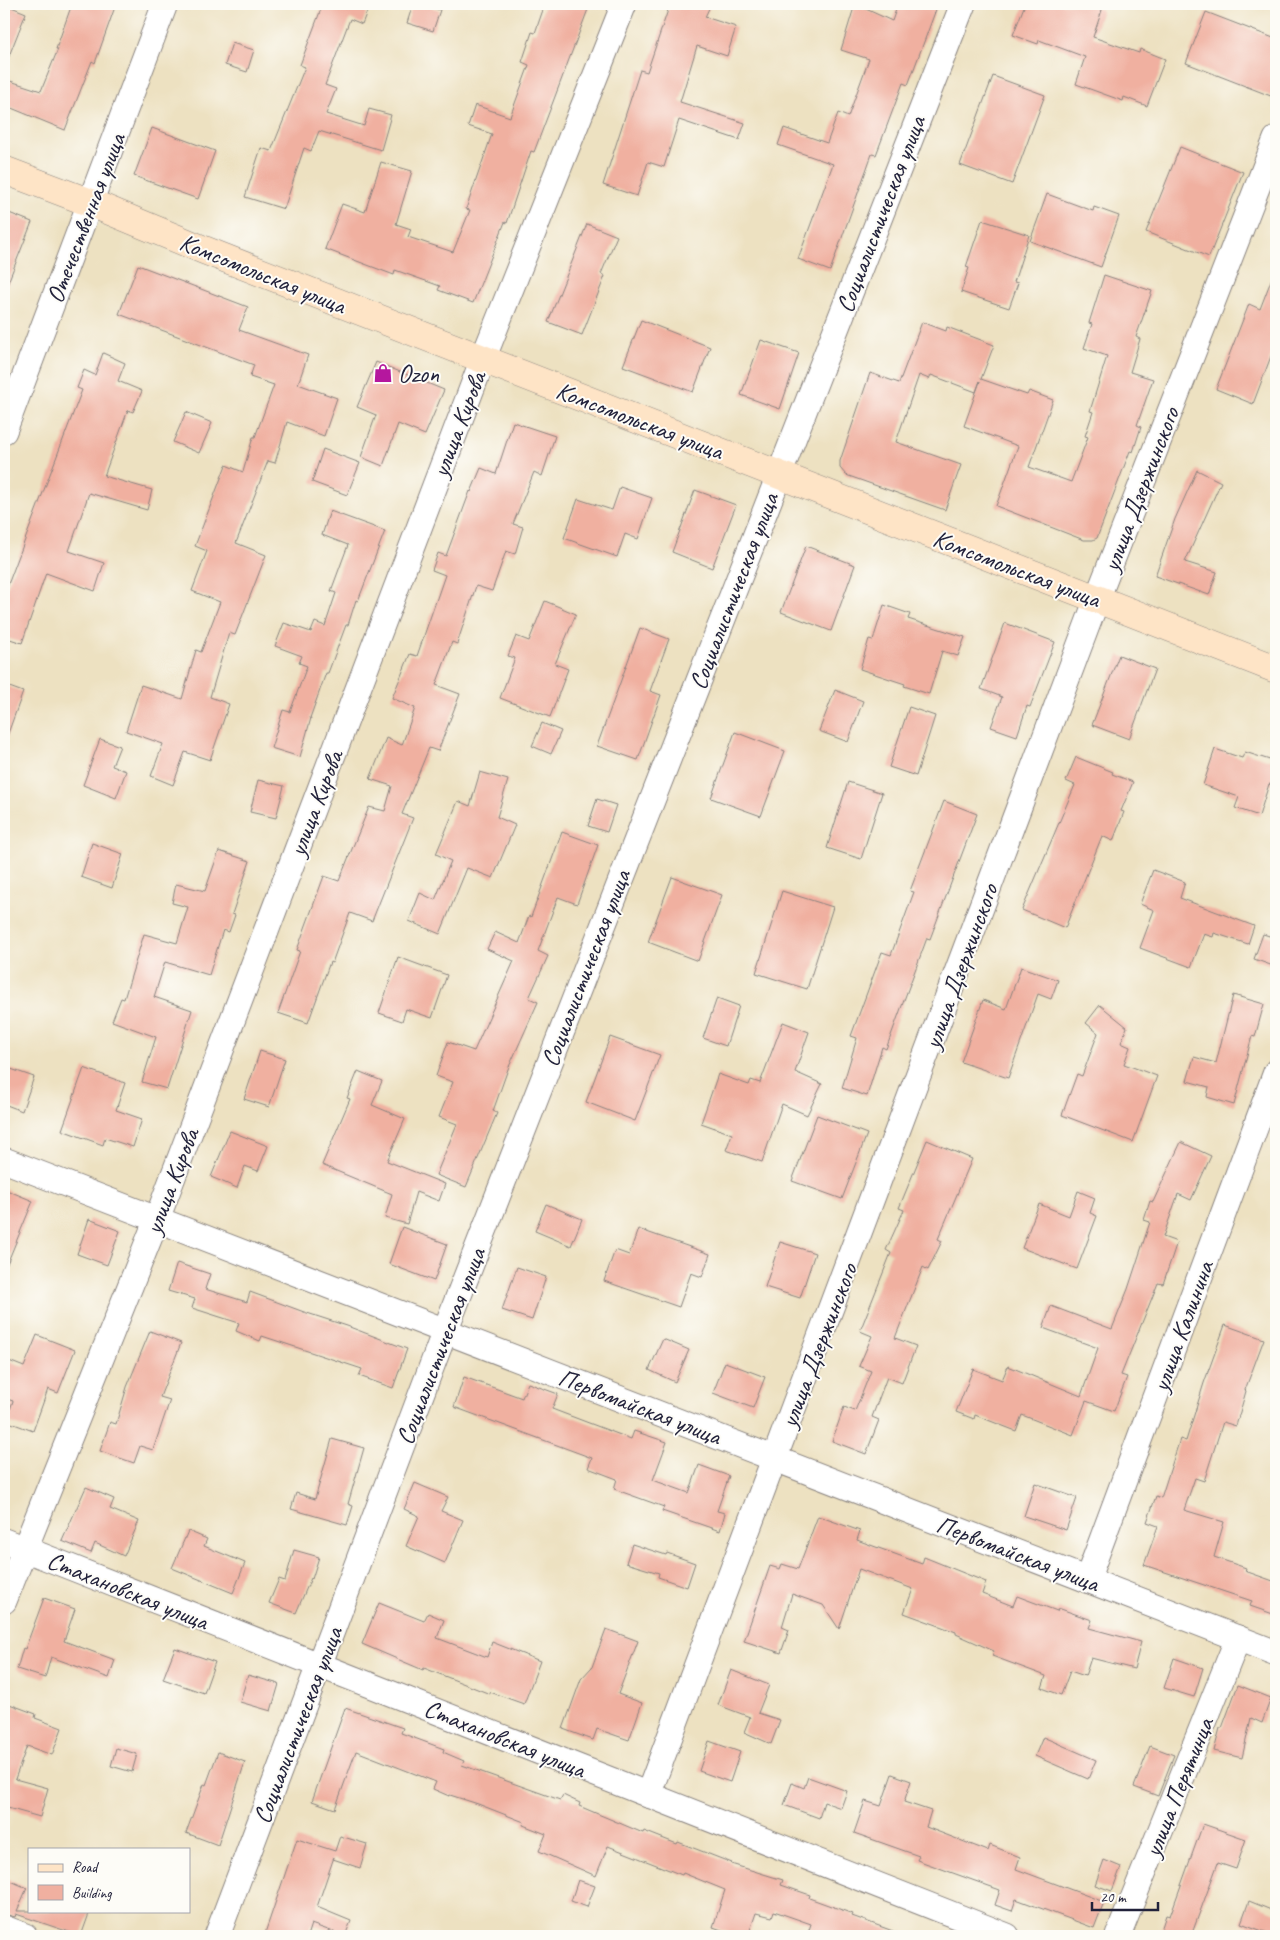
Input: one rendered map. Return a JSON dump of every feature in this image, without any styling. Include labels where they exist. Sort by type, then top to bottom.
[{"type":"main road","name":"Комсомольская улица","points":[[4,170],[1276,669]]},
{"type":"street","name":"Отечественная улица","points":[[4,431],[165,4]]},
{"type":"street","name":"улица Кирова","points":[[4,1601],[14,1545],[157,1219],[483,359],[624,4]]},
{"type":"street","name":"Социалистическая улица","points":[[217,1936],[445,1330],[963,4]]},
{"type":"street","name":"улица Дзержинского","points":[[648,1795],[1097,599],[1276,139]]},
{"type":"street","name":"улица Калинина","points":[[1087,1580],[1276,1072]]},
{"type":"street","name":"Первомайская улица","points":[[4,1160],[1276,1653]]},
{"type":"street","name":"Стахановская улица","points":[[14,1545],[1007,1936]]},
{"type":"street","name":"улица Перятинца","points":[[1118,1936],[1238,1638]]},
{"type":"street","points":[[4,1928],[25,1936]]},
{"type":"building","points":[[4,4],[26,13],[5,66],[4,65]]},
{"type":"building","points":[[72,4],[116,4],[95,63],[92,61],[65,130],[4,105],[4,79],[41,91],[58,49],[56,49]]},
{"type":"building","points":[[313,4],[370,4],[362,24],[350,19],[325,85],[336,89],[326,114],[364,126],[369,109],[391,115],[381,150],[319,131],[311,151],[304,148],[284,209],[245,197],[261,148],[271,151],[305,67],[300,65],[321,9]]},
{"type":"building","points":[[413,4],[421,4],[440,10],[433,31],[407,23]]},
{"type":"building","points":[[545,4],[590,4],[534,152],[531,151],[507,223],[505,222],[473,303],[438,290],[440,286],[395,270],[394,275],[325,249],[342,204],[365,212],[381,162],[412,171],[396,224],[411,229],[408,237],[453,252],[470,210],[466,209],[492,134],[468,126],[475,105],[510,117],[529,65],[522,62],[532,32],[535,33]]},
{"type":"building","points":[[670,4],[711,4],[705,17],[736,27],[727,56],[697,46],[680,102],[745,123],[739,140],[679,120],[664,167],[648,162],[637,196],[603,185],[640,70],[647,72]]},
{"type":"building","points":[[855,4],[892,21],[898,4],[938,4],[908,85],[903,83],[876,155],[872,154],[830,271],[798,259],[833,164],[778,145],[784,128],[827,143],[838,113],[848,117],[869,59],[841,50]]},
{"type":"building","points":[[1025,4],[1086,4],[1102,10],[1093,37],[1139,53],[1140,49],[1165,59],[1147,106],[1124,97],[1123,101],[1076,84],[1085,57],[1039,40],[1038,44],[1013,35]]},
{"type":"building","points":[[1206,12],[1276,39],[1276,98],[1186,63]]},
{"type":"building","points":[[232,43],[254,50],[247,72],[225,65]]},
{"type":"building","points":[[993,76],[1045,95],[1012,184],[960,165]]},
{"type":"building","points":[[152,128],[215,151],[198,199],[134,176]]},
{"type":"building","points":[[1180,147],[1243,172],[1209,257],[1146,232]]},
{"type":"building","points":[[1047,194],[1093,211],[1094,207],[1119,216],[1101,267],[1030,241]]},
{"type":"building","points":[[4,211],[32,222],[5,290],[4,290]]},
{"type":"building","points":[[982,220],[1029,235],[1014,282],[1018,283],[1009,308],[961,292],[969,268],[966,267]]},
{"type":"building","points":[[587,224],[617,236],[601,274],[605,276],[582,335],[548,322]]},
{"type":"building","points":[[138,265],[248,307],[239,330],[308,355],[298,384],[337,398],[324,436],[287,422],[275,463],[268,461],[236,543],[266,555],[235,635],[229,633],[210,697],[229,704],[210,760],[185,752],[173,785],[151,776],[163,744],[126,731],[141,685],[182,699],[196,650],[201,652],[220,602],[192,591],[207,551],[195,546],[226,465],[243,472],[253,437],[255,437],[274,385],[250,377],[254,365],[119,314]]},
{"type":"building","points":[[1275,270],[1276,343],[1253,404],[1216,389],[1249,304],[1260,309]]},
{"type":"building","points":[[1104,275],[1152,291],[1136,337],[1140,339],[1130,372],[1153,379],[1137,425],[1141,427],[1133,452],[1130,451],[1097,538],[1084,540],[996,506],[1018,446],[964,426],[980,381],[976,392],[931,375],[929,379],[919,375],[896,442],[961,465],[945,510],[846,475],[840,468],[840,461],[870,373],[899,383],[922,322],[946,331],[947,327],[994,345],[981,379],[1027,395],[1029,391],[1053,400],[1029,467],[1071,482],[1088,437],[1085,436],[1093,412],[1090,411],[1107,356],[1084,348],[1092,324],[1089,323]]},
{"type":"building","points":[[641,320],[710,347],[693,392],[623,366]]},
{"type":"building","points":[[761,340],[799,353],[780,409],[741,395]]},
{"type":"building","points":[[103,353],[125,363],[118,381],[142,391],[133,412],[128,410],[104,476],[152,490],[147,510],[89,493],[69,551],[104,563],[95,591],[46,573],[22,643],[4,637],[4,595],[82,390],[77,388],[84,370],[95,375]]},
{"type":"building","points":[[376,362],[444,390],[425,435],[398,424],[383,466],[361,457],[376,415],[357,407]]},
{"type":"building","points":[[186,412],[212,423],[199,453],[173,442]]},
{"type":"building","points":[[513,422],[555,436],[542,476],[534,472],[513,524],[523,527],[515,554],[506,551],[492,591],[476,586],[457,644],[452,642],[436,685],[460,694],[438,751],[429,748],[402,814],[413,818],[372,921],[350,913],[308,1023],[278,1013],[300,951],[297,950],[324,876],[339,881],[369,807],[385,811],[392,786],[370,779],[386,738],[402,745],[415,708],[392,698],[410,654],[417,656],[445,575],[432,570],[438,553],[446,556],[470,491],[481,468],[496,474]]},
{"type":"building","points":[[323,449],[360,463],[347,495],[312,482]]},
{"type":"building","points":[[1197,470],[1221,482],[1185,562],[1217,572],[1209,595],[1155,576],[1175,519]]},
{"type":"building","points":[[620,487],[652,498],[638,539],[625,534],[617,557],[564,538],[578,499],[612,510]]},
{"type":"building","points":[[695,490],[736,505],[712,568],[672,552]]},
{"type":"building","points":[[330,511],[385,531],[358,601],[356,600],[348,625],[346,625],[328,673],[326,673],[310,718],[300,757],[271,748],[283,710],[290,712],[307,666],[299,663],[302,656],[275,646],[284,623],[311,632],[315,622],[325,626],[336,593],[331,591],[348,545],[322,535]]},
{"type":"building","points":[[806,546],[855,565],[831,631],[781,612]]},
{"type":"building","points":[[545,601],[576,614],[555,664],[568,669],[550,717],[500,698],[515,658],[508,656],[516,636],[529,641]]},
{"type":"building","points":[[884,605],[910,614],[908,619],[965,637],[958,656],[942,651],[929,694],[860,669],[869,639],[873,640]]},
{"type":"building","points":[[1005,623],[1055,642],[1030,707],[1027,706],[1017,736],[991,727],[1002,697],[981,689]]},
{"type":"building","points":[[640,628],[669,639],[650,691],[661,695],[638,760],[597,746]]},
{"type":"building","points":[[1119,655],[1155,669],[1129,739],[1092,725]]},
{"type":"building","points":[[4,685],[23,692],[6,739],[4,739]]},
{"type":"building","points":[[835,690],[863,701],[848,742],[819,731]]},
{"type":"building","points":[[909,707],[935,716],[916,776],[889,767]]},
{"type":"building","points":[[542,723],[561,731],[551,754],[532,746]]},
{"type":"building","points":[[735,732],[785,751],[761,816],[711,798]]},
{"type":"building","points":[[100,739],[120,746],[112,766],[126,771],[116,798],[83,785]]},
{"type":"building","points":[[1215,749],[1242,758],[1245,752],[1276,762],[1276,786],[1269,784],[1259,816],[1235,808],[1239,797],[1203,785]]},
{"type":"building","points":[[1076,757],[1133,782],[1121,811],[1124,812],[1113,841],[1102,836],[1065,928],[1022,910],[1075,785],[1066,781]]},
{"type":"building","points":[[480,772],[508,780],[497,817],[515,825],[493,878],[467,868],[440,934],[409,921],[420,893],[435,900],[451,861],[436,854],[458,801],[470,806]]},
{"type":"building","points":[[258,780],[284,786],[276,818],[250,812]]},
{"type":"building","points":[[848,782],[882,793],[861,859],[827,848]]},
{"type":"building","points":[[597,799],[616,805],[607,832],[588,826]]},
{"type":"building","points":[[944,801],[977,814],[930,939],[927,938],[886,1049],[882,1047],[867,1096],[842,1088],[857,1038],[851,1036],[882,952],[891,955],[914,892],[910,891]]},
{"type":"building","points":[[562,832],[598,845],[577,904],[558,897],[538,951],[548,956],[529,998],[538,1002],[508,1069],[493,1111],[497,1113],[466,1187],[436,1175],[457,1124],[439,1117],[453,1082],[436,1076],[448,1042],[474,1051],[514,961],[487,949],[495,932],[519,943],[529,916],[531,917]]},
{"type":"building","points":[[92,843],[123,854],[112,888],[81,877]]},
{"type":"building","points":[[219,851],[250,861],[232,914],[235,915],[229,932],[223,930],[209,975],[165,962],[154,997],[192,1010],[167,1089],[142,1082],[156,1037],[112,1021],[121,998],[124,999],[144,934],[177,943],[188,907],[172,903],[176,884],[205,891]]},
{"type":"building","points":[[1153,870],[1185,882],[1180,898],[1254,926],[1248,944],[1214,933],[1213,937],[1204,934],[1191,967],[1140,948],[1154,910],[1140,904]]},
{"type":"building","points":[[672,877],[722,895],[698,961],[648,942]]},
{"type":"building","points":[[782,891],[833,907],[807,989],[756,973]]},
{"type":"building","points":[[1263,934],[1276,938],[1276,967],[1254,959]]},
{"type":"building","points":[[398,957],[447,975],[432,1018],[406,1009],[402,1021],[379,1013]]},
{"type":"building","points":[[1021,967],[1058,980],[1051,999],[1038,994],[1008,1078],[961,1062],[983,1000],[1006,1009]]},
{"type":"building","points":[[1233,995],[1264,1004],[1255,1037],[1252,1036],[1234,1105],[1207,1097],[1209,1087],[1187,1081],[1194,1057],[1216,1063]]},
{"type":"building","points":[[717,998],[739,1006],[726,1046],[703,1038]]},
{"type":"building","points":[[1100,1005],[1127,1027],[1121,1043],[1130,1047],[1124,1064],[1157,1076],[1133,1142],[1062,1115],[1077,1074],[1082,1076],[1098,1033],[1086,1023]]},
{"type":"building","points":[[783,1022],[809,1032],[795,1072],[822,1084],[807,1115],[782,1104],[762,1162],[726,1150],[732,1134],[701,1123],[718,1074],[749,1085],[751,1080],[760,1083]]},
{"type":"building","points":[[610,1037],[660,1055],[635,1121],[586,1102]]},
{"type":"building","points":[[260,1051],[285,1059],[269,1107],[244,1099]]},
{"type":"building","points":[[8,1068],[34,1077],[22,1111],[4,1104],[4,1079]]},
{"type":"building","points":[[84,1068],[125,1083],[116,1110],[142,1119],[133,1147],[105,1138],[103,1145],[62,1130]]},
{"type":"building","points":[[358,1071],[382,1081],[372,1105],[405,1119],[387,1161],[445,1184],[439,1201],[416,1192],[407,1224],[385,1218],[392,1194],[322,1165],[350,1099],[347,1098]]},
{"type":"building","points":[[817,1115],[867,1134],[842,1199],[792,1181]]},
{"type":"building","points":[[230,1131],[268,1146],[258,1171],[245,1166],[237,1188],[211,1177]]},
{"type":"building","points":[[927,1140],[972,1159],[938,1239],[942,1241],[928,1270],[923,1267],[895,1338],[916,1346],[902,1383],[887,1377],[872,1417],[879,1420],[866,1454],[832,1441],[844,1407],[855,1411],[871,1371],[859,1366],[872,1336],[860,1331],[891,1253],[886,1250],[904,1210],[899,1208]]},
{"type":"building","points":[[1181,1142],[1211,1156],[1191,1200],[1178,1194],[1163,1237],[1177,1242],[1163,1284],[1158,1283],[1121,1375],[1127,1377],[1114,1411],[1086,1401],[1073,1435],[1022,1415],[1016,1431],[975,1415],[974,1419],[956,1412],[973,1369],[1002,1380],[1008,1366],[1081,1396],[1098,1348],[1043,1328],[1051,1306],[1112,1329],[1128,1289],[1150,1222],[1144,1220],[1150,1201],[1153,1202]]},
{"type":"building","points":[[4,1189],[33,1201],[4,1271]]},
{"type":"building","points":[[1078,1191],[1095,1198],[1090,1213],[1097,1216],[1077,1269],[1022,1248],[1039,1204],[1069,1216]]},
{"type":"building","points":[[546,1204],[582,1219],[571,1246],[535,1231]]},
{"type":"building","points":[[89,1219],[120,1231],[107,1265],[77,1254]]},
{"type":"building","points":[[402,1227],[447,1244],[434,1281],[389,1264]]},
{"type":"building","points":[[638,1229],[710,1254],[702,1277],[691,1273],[679,1307],[604,1281],[615,1250],[629,1255]]},
{"type":"building","points":[[780,1242],[815,1253],[800,1298],[765,1287]]},
{"type":"building","points":[[177,1263],[210,1274],[205,1289],[247,1302],[250,1292],[407,1349],[393,1388],[359,1376],[362,1369],[262,1336],[260,1341],[236,1331],[239,1323],[192,1308],[195,1299],[168,1291]]},
{"type":"building","points":[[517,1267],[546,1277],[532,1320],[502,1310]]},
{"type":"building","points":[[1225,1325],[1264,1339],[1245,1390],[1236,1426],[1223,1422],[1204,1481],[1195,1478],[1184,1510],[1224,1522],[1214,1557],[1246,1568],[1245,1571],[1276,1582],[1276,1615],[1250,1606],[1252,1601],[1144,1565],[1158,1526],[1147,1522],[1156,1496],[1161,1498],[1180,1439],[1186,1441]]},
{"type":"building","points":[[150,1331],[181,1343],[160,1397],[170,1400],[153,1450],[140,1446],[134,1463],[100,1451],[110,1422],[116,1424],[127,1387]]},
{"type":"building","points":[[37,1335],[75,1350],[58,1393],[48,1389],[33,1431],[6,1421],[13,1401],[4,1398],[4,1359],[24,1367]]},
{"type":"building","points":[[663,1339],[689,1350],[675,1382],[649,1370]]},
{"type":"building","points":[[725,1362],[765,1377],[753,1408],[713,1393]]},
{"type":"building","points":[[464,1377],[522,1398],[528,1383],[558,1394],[552,1409],[631,1439],[634,1431],[667,1442],[653,1480],[689,1493],[699,1465],[729,1476],[717,1511],[725,1513],[720,1531],[662,1511],[664,1507],[614,1489],[617,1479],[588,1468],[592,1458],[454,1407]]},
{"type":"building","points":[[332,1439],[364,1448],[348,1504],[353,1506],[347,1525],[291,1509],[296,1493],[315,1499]]},
{"type":"building","points":[[415,1483],[448,1497],[441,1511],[463,1520],[445,1563],[406,1546],[419,1516],[404,1509]]},
{"type":"building","points":[[1035,1483],[1077,1498],[1066,1530],[1024,1516]]},
{"type":"building","points":[[86,1487],[114,1499],[110,1509],[139,1521],[124,1556],[95,1543],[91,1553],[62,1541]]},
{"type":"building","points":[[818,1516],[860,1531],[857,1540],[922,1564],[924,1557],[986,1582],[982,1594],[1013,1606],[1017,1596],[1057,1611],[1058,1608],[1092,1620],[1089,1628],[1141,1642],[1134,1669],[1091,1658],[1085,1676],[1070,1671],[1061,1695],[1042,1688],[1046,1676],[992,1656],[994,1651],[956,1634],[956,1632],[904,1613],[913,1589],[859,1569],[839,1629],[823,1605],[792,1594],[782,1627],[789,1630],[781,1653],[744,1641],[770,1566],[780,1569],[782,1564],[798,1569]]},
{"type":"building","points":[[188,1531],[207,1539],[204,1546],[245,1563],[233,1593],[172,1568]]},
{"type":"building","points":[[632,1544],[695,1563],[687,1587],[658,1577],[659,1573],[626,1563]]},
{"type":"building","points":[[294,1550],[319,1557],[312,1579],[296,1613],[269,1603],[279,1579],[285,1581]]},
{"type":"building","points":[[44,1598],[75,1609],[64,1641],[115,1660],[109,1678],[51,1657],[45,1678],[17,1669],[23,1648],[25,1649]]},
{"type":"building","points":[[379,1603],[424,1621],[428,1613],[444,1620],[437,1638],[487,1657],[492,1642],[540,1661],[524,1704],[490,1692],[490,1694],[424,1668],[423,1670],[362,1644]]},
{"type":"building","points":[[606,1629],[638,1641],[618,1694],[642,1703],[629,1740],[597,1729],[593,1740],[563,1729],[581,1679],[592,1667]]},
{"type":"building","points":[[175,1648],[215,1662],[204,1693],[163,1679]]},
{"type":"building","points":[[1174,1658],[1203,1668],[1194,1697],[1164,1688]]},
{"type":"building","points":[[731,1670],[769,1685],[758,1713],[780,1720],[771,1744],[744,1732],[750,1717],[718,1705]]},
{"type":"building","points":[[248,1675],[279,1684],[271,1711],[240,1702]]},
{"type":"building","points":[[1238,1685],[1271,1698],[1262,1723],[1251,1718],[1242,1758],[1214,1751],[1220,1728],[1222,1728]]},
{"type":"building","points":[[4,1702],[36,1714],[35,1718],[62,1728],[52,1755],[27,1746],[15,1779],[48,1788],[40,1817],[4,1807]]},
{"type":"building","points":[[345,1708],[403,1728],[401,1733],[444,1749],[443,1752],[464,1761],[462,1765],[560,1800],[563,1795],[580,1803],[579,1806],[643,1833],[644,1831],[677,1844],[678,1842],[731,1864],[783,1880],[781,1885],[810,1895],[809,1898],[853,1914],[852,1916],[901,1934],[901,1936],[807,1936],[811,1924],[774,1911],[772,1917],[756,1913],[748,1936],[739,1936],[713,1927],[725,1890],[608,1846],[596,1876],[539,1851],[546,1834],[523,1825],[524,1822],[478,1804],[449,1796],[433,1789],[436,1782],[356,1751],[335,1809],[312,1801]]},
{"type":"building","points":[[1043,1737],[1096,1760],[1088,1779],[1035,1756]]},
{"type":"building","points":[[709,1741],[740,1752],[730,1782],[699,1771]]},
{"type":"building","points":[[1150,1746],[1174,1755],[1158,1796],[1134,1787]]},
{"type":"building","points":[[116,1748],[137,1754],[132,1772],[111,1766]]},
{"type":"building","points":[[218,1752],[245,1762],[218,1845],[186,1833]]},
{"type":"building","points":[[892,1774],[911,1781],[904,1802],[931,1811],[926,1827],[988,1851],[990,1845],[1020,1857],[1016,1869],[1104,1902],[1094,1928],[1016,1899],[1012,1911],[995,1905],[1000,1890],[917,1860],[919,1856],[854,1833],[865,1801],[881,1806]]},
{"type":"building","points":[[808,1777],[847,1791],[841,1808],[824,1802],[819,1818],[784,1805],[792,1783],[804,1788]]},
{"type":"building","points":[[1203,1824],[1246,1839],[1236,1869],[1218,1863],[1191,1936],[1159,1936],[1166,1915],[1170,1916]]},
{"type":"building","points":[[340,1836],[367,1844],[360,1868],[333,1859],[317,1907],[351,1921],[345,1936],[311,1924],[307,1936],[264,1936],[297,1839],[335,1851]]},
{"type":"building","points":[[1104,1860],[1121,1867],[1112,1891],[1095,1885]]},
{"type":"building","points":[[4,1878],[27,1888],[17,1911],[90,1912],[81,1936],[16,1914],[15,1917],[4,1914]]},
{"type":"building","points":[[578,1880],[595,1886],[587,1907],[571,1901]]},
{"type":"building","points":[[1249,1901],[1276,1912],[1276,1936],[1241,1923]]},
{"type":"place","name":"Ozon","points":[[383,373]]}]
